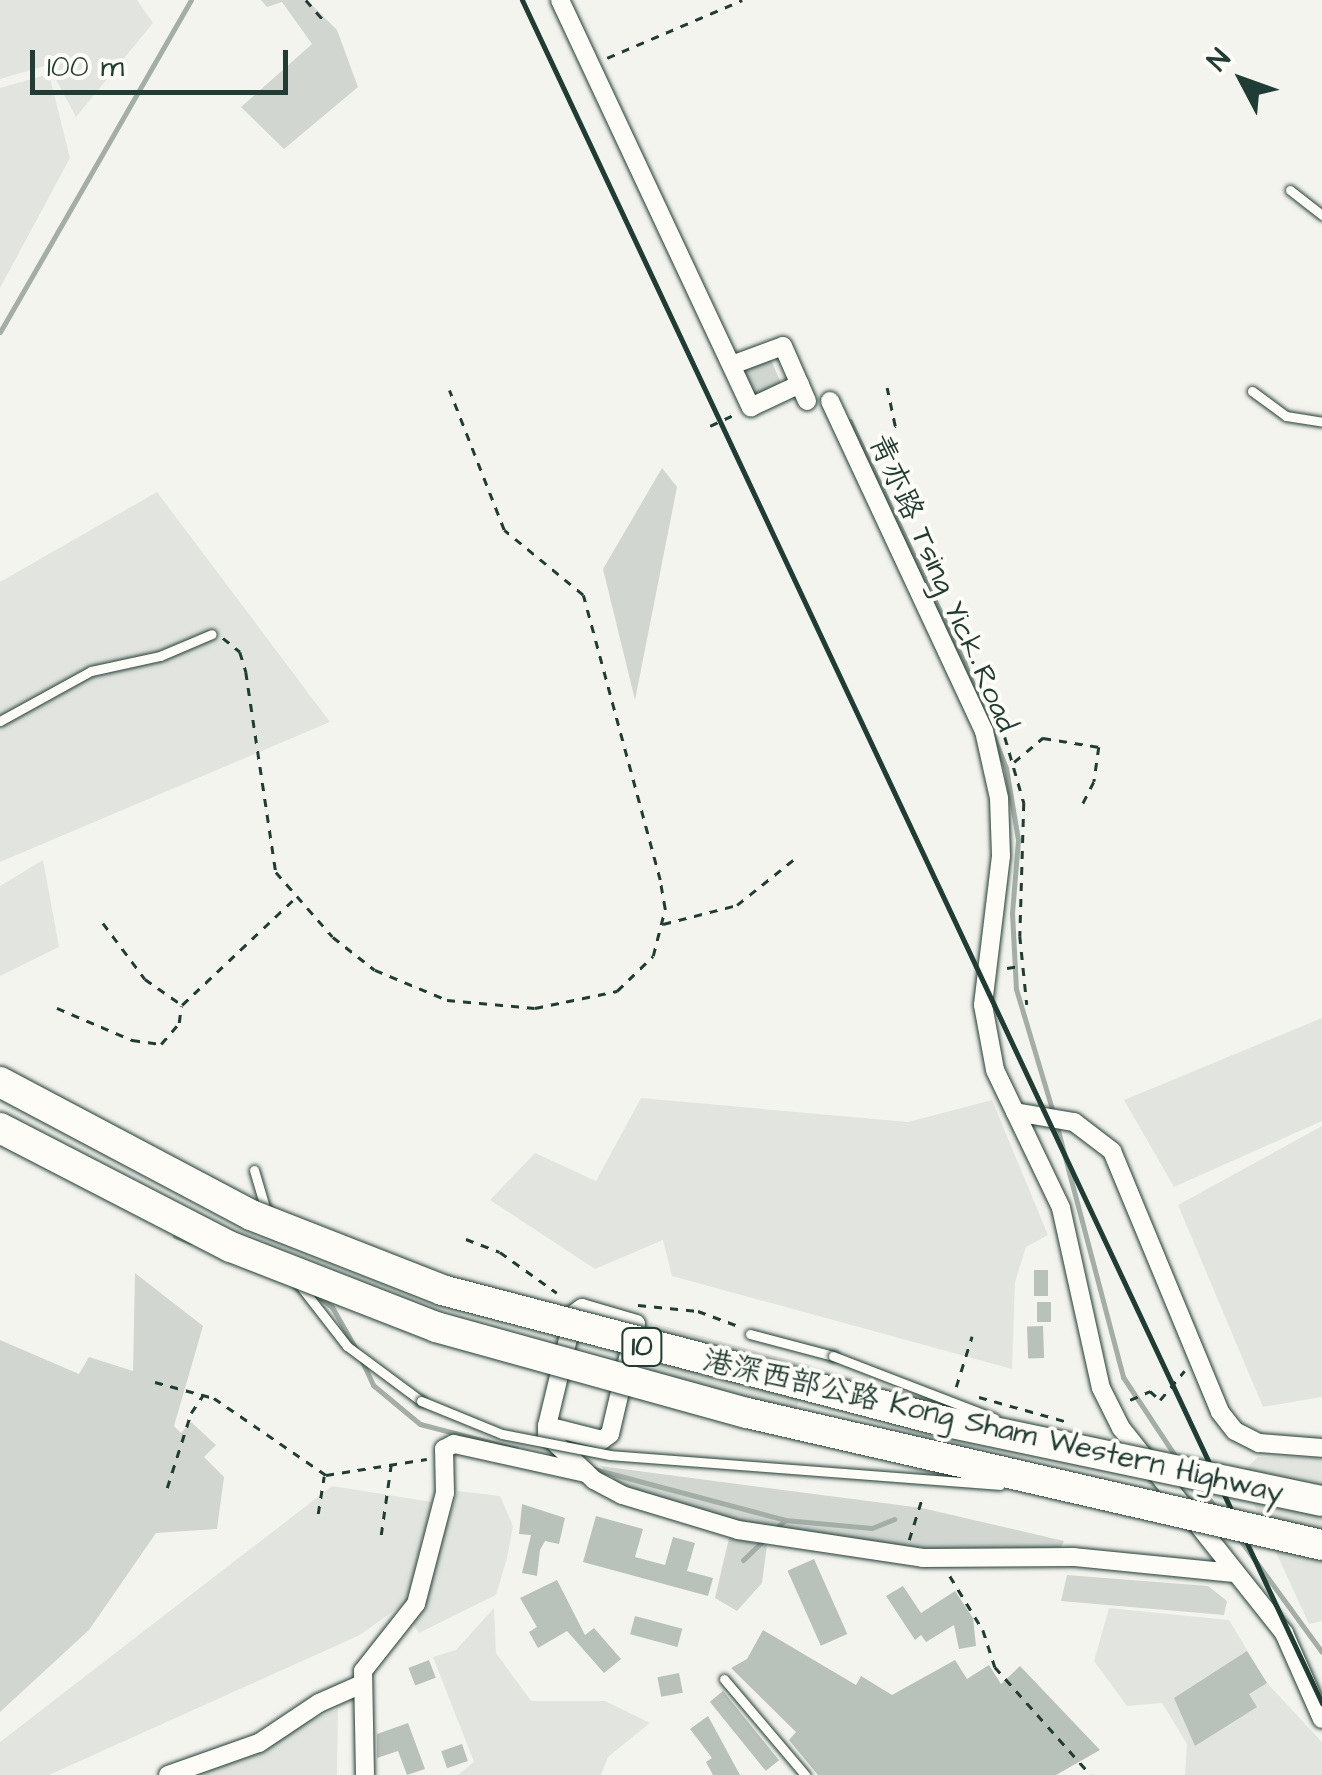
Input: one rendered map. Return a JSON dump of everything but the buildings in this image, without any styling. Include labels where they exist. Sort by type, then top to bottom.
[{"type":"highway","name":"港深西部公路 Kong Sham Western Highway","points":[[0,1082],[252,1215],[442,1290],[665,1353],[1072,1448],[1322,1501]]},
{"type":"highway","name":"港深西部公路 Kong Sham Western Highway","points":[[0,1128],[231,1248],[436,1327],[640,1386],[1322,1545]]},
{"type":"street","points":[[560,0],[592,65],[732,365],[752,407],[803,392],[777,344],[732,365]]},
{"type":"street","name":"青亦路 Tsing Yick Road","points":[[830,401],[984,732],[1000,798],[1001,856],[984,1005],[994,1070],[1061,1208],[1101,1388],[1122,1428],[1284,1633],[1322,1719]]},
{"type":"street","points":[[1015,1112],[1074,1122],[1112,1152],[1126,1176],[1197,1354],[1235,1431],[1286,1448],[1322,1448]]},
{"type":"street","points":[[548,1426],[602,1440],[610,1434],[636,1324],[577,1310],[548,1426],[550,1441],[587,1473],[622,1495],[786,1539],[922,1558],[1074,1557],[1235,1573]]},
{"type":"street","points":[[365,1775],[362,1684],[371,1654],[416,1604],[445,1493],[444,1458],[454,1444],[587,1473]]},
{"type":"street","points":[[168,1775],[259,1743],[320,1703],[362,1684]]},
{"type":"lane","points":[[1290,190],[1322,215]]},
{"type":"lane","points":[[1252,391],[1286,416],[1322,422]]},
{"type":"lane","points":[[0,721],[91,671],[160,656],[212,634]]},
{"type":"lane","points":[[254,1170],[277,1240]]},
{"type":"lane","points":[[282,1252],[331,1329],[421,1401],[502,1434],[610,1455],[1067,1488]]},
{"type":"lane","points":[[750,1334],[833,1356],[1072,1448]]},
{"type":"lane","points":[[724,1678],[805,1775]]},
{"type":"path","points":[[306,0],[325,22]]},
{"type":"path","points":[[592,65],[742,0]]},
{"type":"path","points":[[875,454],[894,426],[886,388]]},
{"type":"path","points":[[212,634],[240,652],[276,872],[296,897],[375,970],[408,988],[496,1009],[617,991],[652,956],[661,924],[660,880],[583,596],[504,530],[449,390]]},
{"type":"path","points":[[710,426],[752,407]]},
{"type":"path","points":[[1013,763],[1043,738],[1100,747],[1080,809]]},
{"type":"path","points":[[1017,777],[1026,829],[1022,966],[1027,1006]]},
{"type":"path","points":[[661,924],[738,904],[794,860]]},
{"type":"path","points":[[57,1008],[132,1040],[160,1044],[178,1023],[182,1005],[296,897]]},
{"type":"path","points":[[103,923],[145,979],[182,1005]]},
{"type":"path","points":[[1007,968],[1022,966]]},
{"type":"path","points":[[466,1239],[500,1252],[577,1310]]},
{"type":"path","points":[[1122,1403],[1150,1392],[1160,1400],[1197,1354]]},
{"type":"path","points":[[155,1382],[204,1394],[324,1474],[444,1458]]},
{"type":"path","points":[[167,1488],[190,1413],[204,1394]]},
{"type":"path","points":[[382,1535],[392,1464]]},
{"type":"path","points":[[318,1514],[324,1474]]},
{"type":"path","points":[[943,1571],[983,1630],[995,1667],[1091,1775]]},
{"type":"shaded area","points":[[0,0],[137,0],[153,23],[76,117],[48,65],[0,79]]},
{"type":"shaded area","points":[[261,0],[307,0],[337,30],[358,87],[284,149],[241,107],[312,44],[282,2],[267,7]]},
{"type":"shaded area","points":[[49,74],[70,158],[0,288],[0,88]]},
{"type":"shaded area","points":[[770,358],[782,385],[752,399],[740,371]]},
{"type":"shaded area","points":[[662,468],[677,487],[635,700],[603,569]]},
{"type":"shaded area","points":[[157,492],[330,722],[0,862],[0,582]]},
{"type":"shaded area","points":[[43,860],[59,947],[0,976],[0,886]]},
{"type":"shaded area","points":[[1322,1018],[1322,1121],[1174,1187],[1124,1100]]},
{"type":"shaded area","points":[[641,1098],[908,1122],[992,1100],[1048,1235],[1026,1247],[1015,1282],[1012,1369],[672,1276],[663,1240],[595,1269],[490,1200],[535,1153],[596,1181]]},
{"type":"shaded area","points":[[1322,1126],[1322,1397],[1263,1407],[1178,1205]]},
{"type":"shaded area","points":[[135,1273],[203,1326],[174,1426],[181,1433],[191,1422],[216,1445],[204,1457],[224,1477],[217,1529],[156,1533],[89,1630],[0,1712],[0,1340],[79,1374],[89,1357],[133,1371]]},
{"type":"shaded area","points":[[649,1322],[809,1365],[788,1437],[636,1399],[652,1335]]},
{"type":"shaded area","points":[[1258,1457],[1322,1457],[1322,1621],[1309,1624],[1240,1474]]},
{"type":"shaded area","points":[[600,1466],[922,1508],[1064,1541],[1061,1547],[964,1553],[756,1527],[628,1492]]},
{"type":"shaded area","points":[[332,1486],[432,1502],[406,1602],[360,1635],[49,1775],[0,1775],[0,1742]]},
{"type":"shaded area","points":[[458,1491],[500,1496],[513,1526],[507,1558],[496,1595],[419,1633],[412,1622]]},
{"type":"shaded area","points":[[729,1538],[767,1545],[762,1583],[737,1611],[715,1598]]},
{"type":"shaded area","points":[[1067,1575],[1208,1586],[1227,1601],[1224,1615],[1061,1601]]},
{"type":"shaded area","points":[[494,1608],[496,1653],[531,1701],[605,1701],[650,1723],[608,1757],[601,1775],[458,1775],[474,1762],[433,1657],[456,1650]]},
{"type":"shaded area","points":[[1109,1608],[1229,1620],[1267,1683],[1322,1742],[1322,1775],[1185,1775],[1187,1744],[1162,1703],[1127,1706],[1094,1661]]},
{"type":"shaded area","points":[[338,1709],[337,1775],[178,1775]]},
{"type":"waterway","points":[[0,332],[191,0]]},
{"type":"waterway","points":[[850,421],[964,662],[1006,768],[1018,840],[1012,913],[1016,989],[1053,1112]]},
{"type":"waterway","points":[[1056,1123],[1123,1377],[1176,1457]]},
{"type":"waterway","points":[[175,1236],[191,1242]]},
{"type":"waterway","points":[[316,1295],[332,1307],[356,1349]]},
{"type":"waterway","points":[[361,1359],[373,1385],[420,1424],[516,1449]]},
{"type":"waterway","points":[[590,1468],[785,1520]]},
{"type":"waterway","points":[[1202,1489],[1216,1508]]},
{"type":"waterway","points":[[774,1530],[785,1520],[872,1528],[894,1519]]},
{"type":"waterway","points":[[1238,1537],[1322,1652]]},
{"type":"waterway","points":[[743,1560],[766,1538]]},
{"type":"railway","points":[[522,0],[1322,1703]]}]
